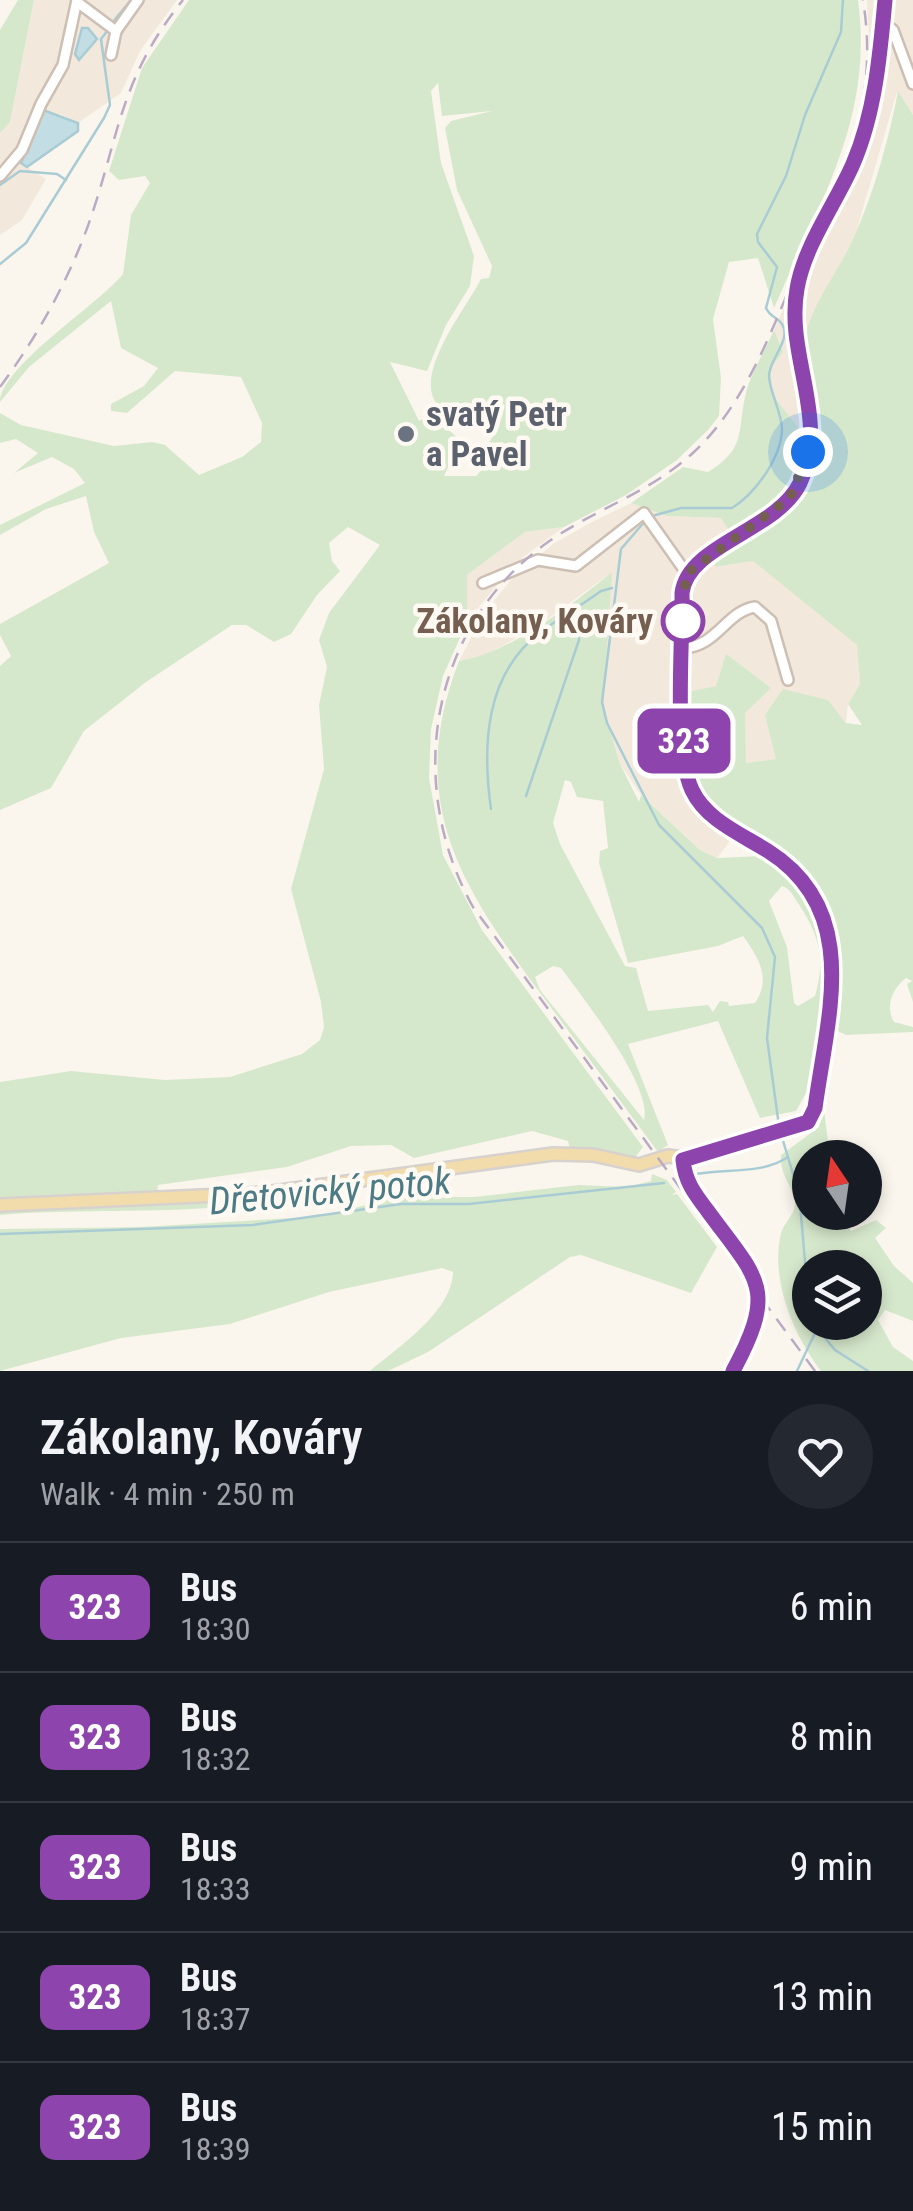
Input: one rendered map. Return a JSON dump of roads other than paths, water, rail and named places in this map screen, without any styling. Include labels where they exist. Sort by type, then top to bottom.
[{"type":"main road","points":[[0,1205],[265,1194],[553,1154],[593,1155],[640,1165],[668,1156],[683,1160],[788,1132],[808,1122],[815,1108],[833,986],[831,944],[812,896],[794,870],[711,816],[692,790],[684,762],[682,593],[686,574],[777,510],[790,498],[805,470],[810,404],[793,338],[796,290],[860,146],[873,96],[885,0]]},
{"type":"street","points":[[111,56],[112,28],[138,0]]},
{"type":"street","points":[[0,176],[22,150],[40,104],[63,65],[77,1],[112,28]]},
{"type":"street","points":[[883,23],[893,30],[913,84]]},
{"type":"street","points":[[483,583],[538,560],[576,566],[651,518],[686,574]]},
{"type":"street","points":[[684,648],[707,643],[742,610],[755,607],[771,621],[788,680]]},
{"type":"street","points":[[683,1160],[692,1190],[751,1270],[760,1291],[757,1318],[734,1371]]},
{"type":"water","points":[[82,28],[88,28],[97,39],[79,60],[75,54]]},
{"type":"water","points":[[43,110],[78,123],[78,131],[27,167],[21,163]]},
{"type":"waterway","points":[[112,23],[131,0]]},
{"type":"waterway","points":[[652,516],[681,508],[732,508],[758,485],[777,452],[782,430],[769,376],[784,330],[766,308],[777,267],[758,242],[757,234],[786,176],[805,115],[841,32],[843,0]]},
{"type":"waterway","points":[[0,264],[26,243],[104,118],[110,105],[101,39],[108,30]]},
{"type":"waterway","points":[[0,185],[20,171],[57,174],[66,180]]},
{"type":"waterway","points":[[646,520],[621,549],[602,702],[607,723],[659,825],[762,928],[775,957],[767,1038],[779,1126]]},
{"type":"waterway","points":[[491,809],[488,736],[498,689],[509,668],[542,631],[601,591],[612,588]]},
{"type":"waterway","points":[[526,796],[579,640],[578,608]]},
{"type":"waterway","name":"Dřetovický potok","points":[[781,1134],[792,1171]]},
{"type":"waterway","name":"Dřetovický potok","points":[[691,1175],[754,1169],[788,1157]]},
{"type":"waterway","name":"Dřetovický potok","points":[[0,1234],[253,1225],[401,1204],[469,1204],[664,1183]]},
{"type":"waterway","points":[[802,1230],[804,1250]]},
{"type":"waterway","points":[[797,1371],[812,1340]]},
{"type":"waterway","points":[[827,1340],[835,1350],[868,1371]]},
{"type":"railway","points":[[0,387],[36,334],[66,278],[95,205],[131,88],[161,31],[183,0]]},
{"type":"railway","points":[[815,1371],[473,907],[452,859],[439,809],[435,759],[440,710],[454,662],[477,617],[508,577],[548,542],[660,478],[695,451],[733,405],[748,379],[856,129],[866,71],[863,0]]},
{"type":"place","name":"svatý Petr a Pavel","points":[[406,434]]},
{"type":"place","name":"Zákolany, Kováry","points":[[683,621]]}]
